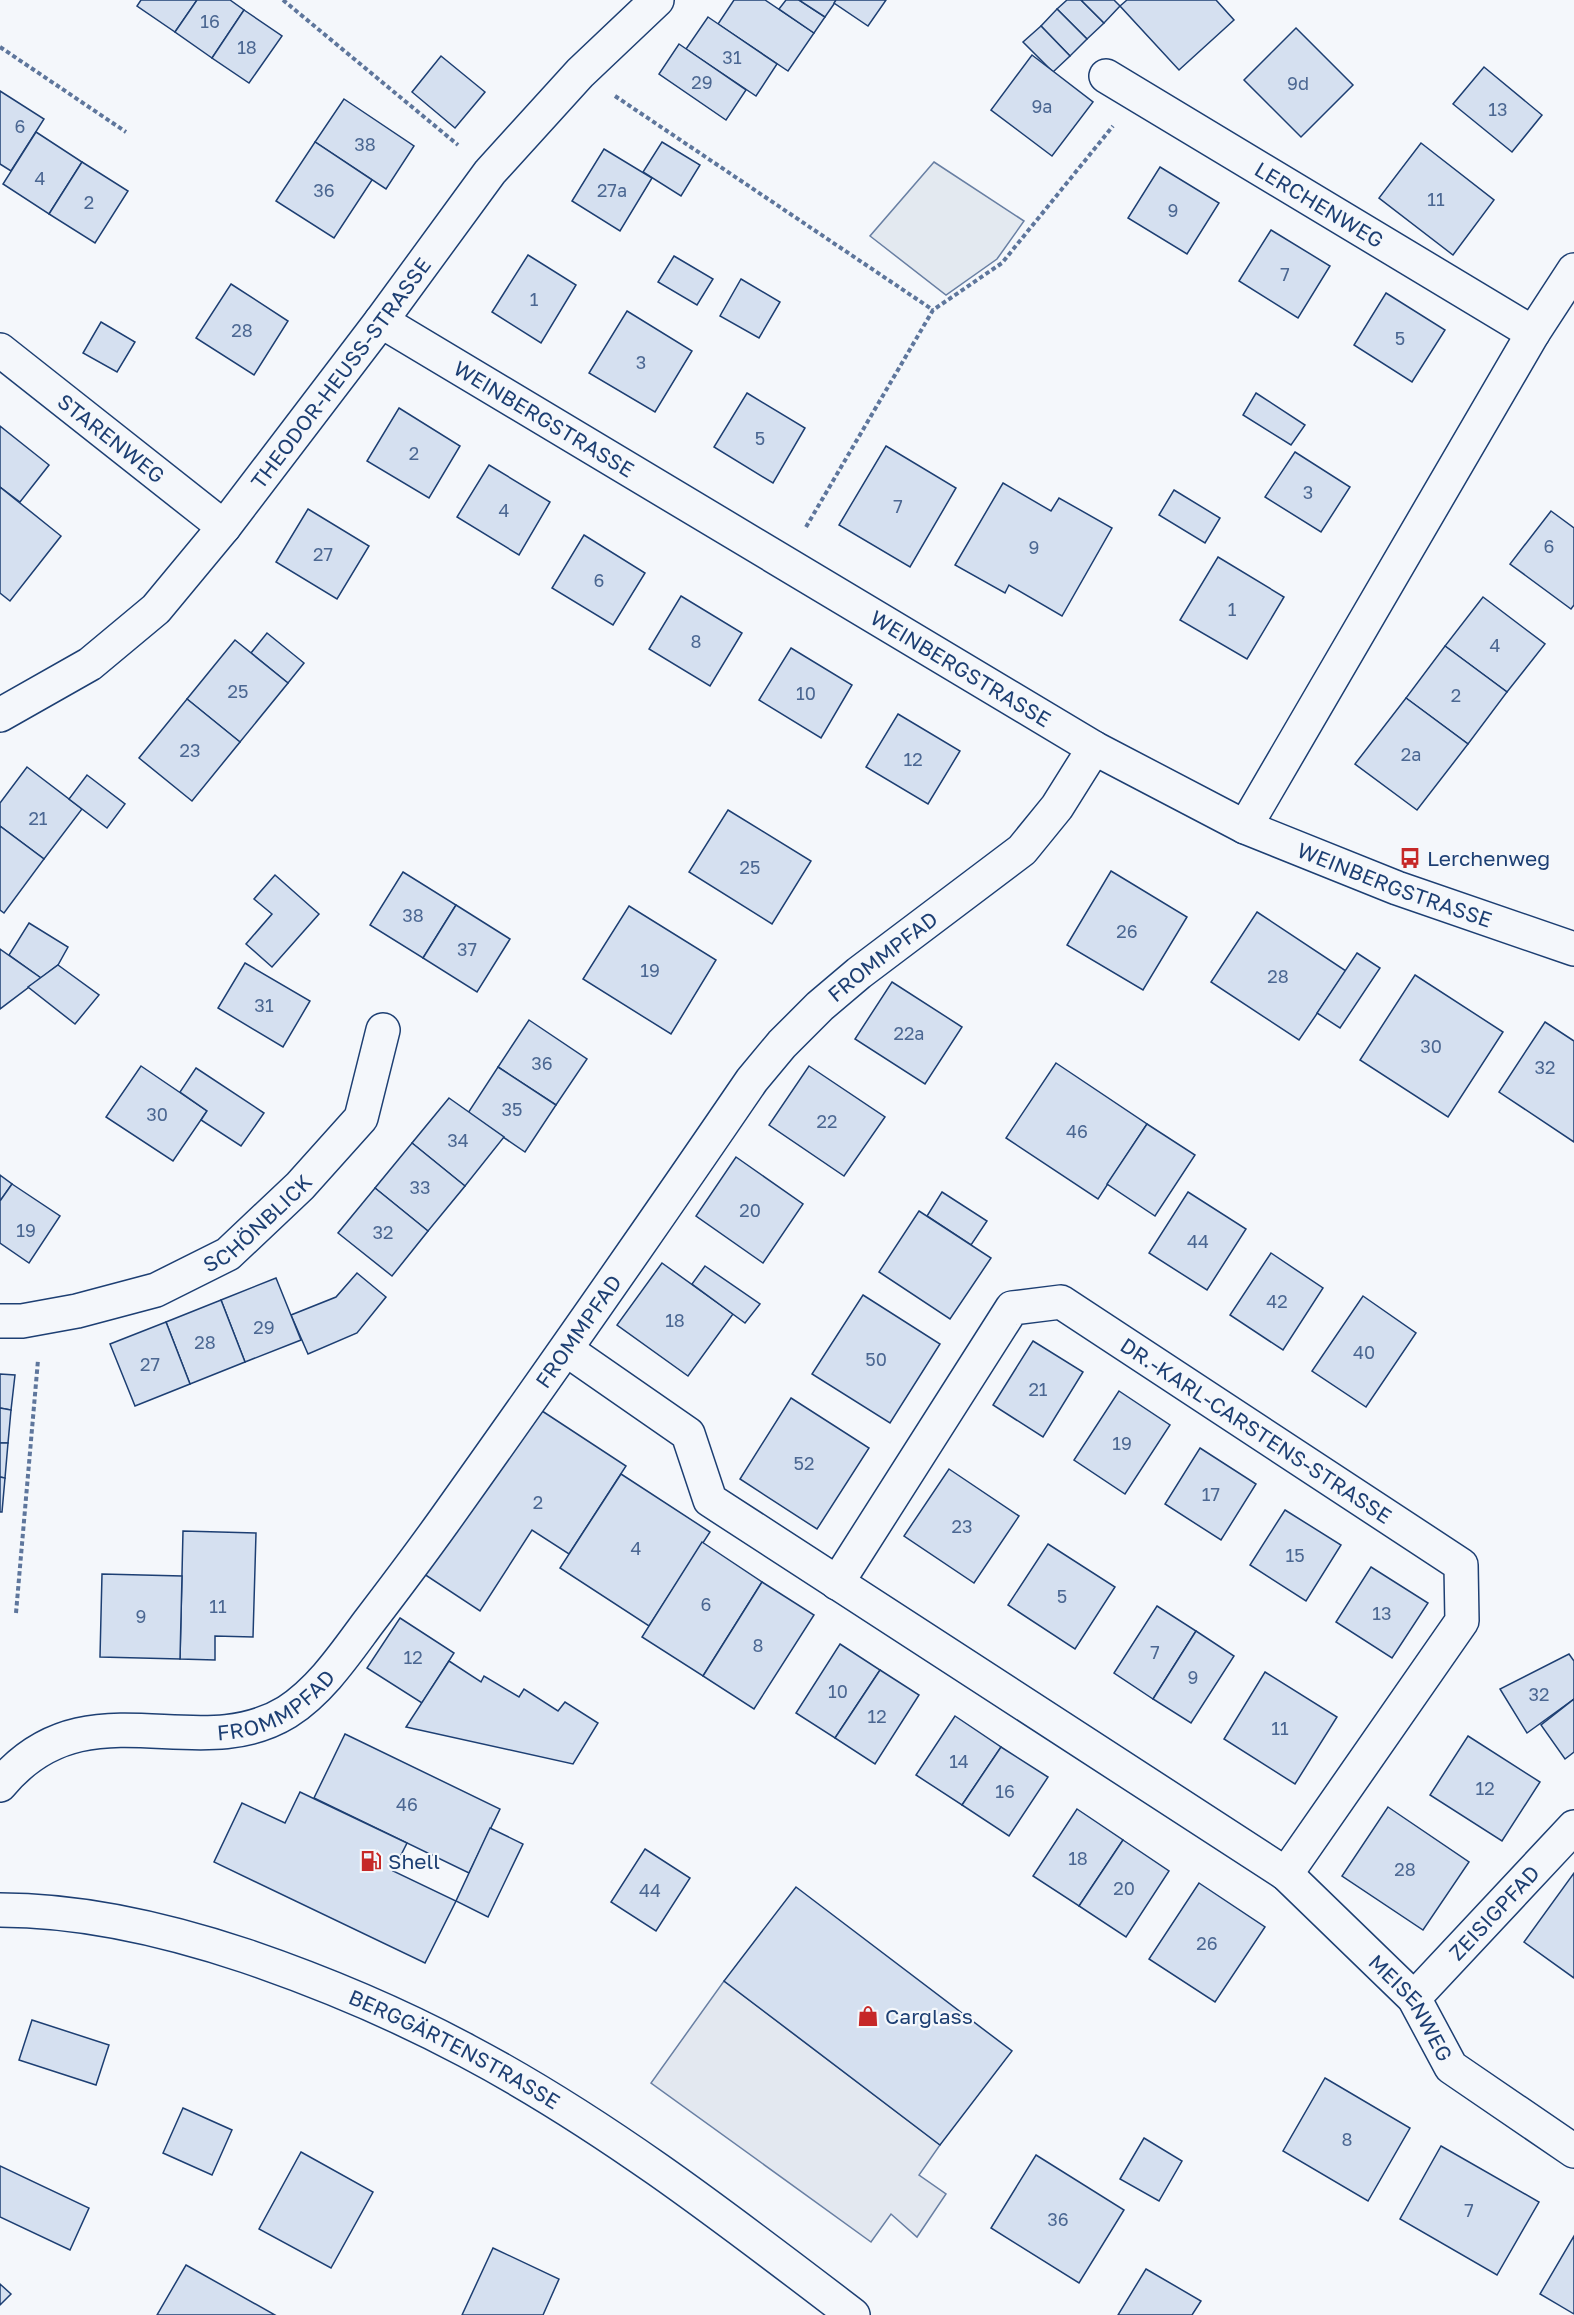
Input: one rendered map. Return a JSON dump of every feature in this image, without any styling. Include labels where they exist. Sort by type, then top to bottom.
[{"type":"street","name":"THEODOR-HEUSS-STRASSE","points":[[0,715],[90,664],[148,616],[224,527],[381,321],[490,172],[580,73],[657,0]]},
{"type":"street","name":"LERCHENWEG","points":[[1106,76],[1533,333]]},
{"type":"street","points":[[1245,826],[1533,333],[1574,270]]},
{"type":"street","name":"WEINBERGSTRASSE","points":[[381,321],[1094,748],[1245,826],[1396,888],[1574,949]]},
{"type":"street","name":"STARENWEG","points":[[0,351],[224,527]]},
{"type":"street","name":"FROMMPFAD","points":[[0,1785],[26,1760],[56,1741],[85,1733],[117,1729],[233,1732],[260,1724],[287,1712],[316,1688],[341,1659],[414,1562],[567,1350],[752,1080],[782,1044],[820,1006],[1022,850],[1057,807],[1094,748]]},
{"type":"street","name":"SCHÖNBLICK","points":[[0,1321],[77,1311],[156,1290],[228,1254],[300,1186],[361,1118],[383,1030]]},
{"type":"street","name":"DR.-KARL-CARSTENS-STRASSE","points":[[837,1583],[1012,1308],[1061,1302],[1461,1565],[1462,1621],[1286,1874]]},
{"type":"street","points":[[567,1350],[688,1434],[710,1500],[1286,1874]]},
{"type":"street","name":"ZEISIGPFAD","points":[[1414,1998],[1574,1827]]},
{"type":"street","name":"MEISENWEG","points":[[1286,1874],[1365,1948],[1414,1998],[1451,2067],[1574,2151]]},
{"type":"street","name":"BERGGÄRTENSTRASSE","points":[[0,1910],[82,1917],[179,1935],[288,1970],[467,2050],[583,2120],[745,2232],[853,2315]]},
{"type":"path","points":[[283,0],[490,172]]},
{"type":"path","points":[[0,47],[126,132]]},
{"type":"path","points":[[580,73],[933,310]]},
{"type":"path","points":[[784,564],[933,310],[1002,263],[1138,95]]},
{"type":"path","points":[[16,1613],[42,1317]]},
{"type":"shaded area","points":[[934,162],[1024,221],[997,259],[946,295],[870,236]]},
{"type":"shaded area","points":[[724,1981],[940,2145],[919,2175],[946,2194],[917,2237],[891,2214],[871,2242],[651,2083]]},
{"type":"building","points":[[141,0],[197,0],[175,32],[137,6]]},
{"type":"building","points":[[197,0],[230,0],[244,10],[212,58],[175,32]]},
{"type":"building","points":[[734,0],[765,0],[814,33],[788,71],[718,24]]},
{"type":"building","points":[[786,0],[799,0],[825,17],[814,33],[779,9]]},
{"type":"building","points":[[799,0],[835,0],[836,1],[825,17]]},
{"type":"building","points":[[836,0],[886,0],[868,26],[834,3]]},
{"type":"building","points":[[1067,0],[1081,0],[1104,23],[1087,39],[1057,9]]},
{"type":"building","points":[[1081,0],[1114,0],[1120,6],[1104,23]]},
{"type":"building","points":[[1127,0],[1216,0],[1234,20],[1179,70],[1120,6]]},
{"type":"building","points":[[1057,9],[1087,39],[1070,56],[1041,26]]},
{"type":"building","points":[[244,10],[282,36],[249,83],[212,58]]},
{"type":"building","points":[[708,17],[777,64],[756,96],[686,49]]},
{"type":"building","points":[[1041,26],[1070,56],[1053,72],[1023,42]]},
{"type":"building","points":[[1296,28],[1353,85],[1301,137],[1244,80]]},
{"type":"building","points":[[679,44],[746,90],[726,120],[659,74]]},
{"type":"building","points":[[1032,55],[1093,102],[1052,156],[991,110]]},
{"type":"building","points":[[441,56],[485,92],[455,128],[412,92]]},
{"type":"building","points":[[1484,67],[1542,115],[1512,152],[1453,104]]},
{"type":"building","points":[[0,91],[44,119],[11,171],[0,164]]},
{"type":"building","points":[[344,99],[414,146],[386,189],[315,142]]},
{"type":"building","points":[[36,132],[82,162],[49,214],[3,184]]},
{"type":"building","points":[[315,142],[372,180],[334,238],[276,201]]},
{"type":"building","points":[[662,142],[700,165],[681,196],[643,172]]},
{"type":"building","points":[[1421,143],[1494,200],[1453,255],[1379,198]]},
{"type":"building","points":[[604,149],[652,178],[620,231],[572,201]]},
{"type":"building","points":[[82,162],[128,191],[95,243],[49,214]]},
{"type":"building","points":[[1160,167],[1219,203],[1187,254],[1128,218]]},
{"type":"building","points":[[1271,230],[1330,266],[1298,318],[1239,281]]},
{"type":"building","points":[[528,255],[576,285],[541,343],[492,312]]},
{"type":"building","points":[[674,256],[713,279],[697,305],[658,282]]},
{"type":"building","points":[[741,279],[780,302],[759,338],[720,316]]},
{"type":"building","points":[[231,284],[288,321],[254,375],[196,338]]},
{"type":"building","points":[[1386,293],[1445,330],[1412,382],[1354,345]]},
{"type":"building","points":[[627,311],[692,351],[655,412],[589,373]]},
{"type":"building","points":[[101,322],[135,342],[117,372],[83,353]]},
{"type":"building","points":[[747,393],[805,428],[773,483],[714,447]]},
{"type":"building","points":[[1256,393],[1305,425],[1291,445],[1243,415]]},
{"type":"building","points":[[399,408],[460,446],[429,498],[367,461]]},
{"type":"building","points":[[0,426],[49,465],[20,502],[0,487]]},
{"type":"building","points":[[886,446],[956,488],[910,567],[839,525]]},
{"type":"building","points":[[1295,452],[1350,487],[1321,532],[1265,497]]},
{"type":"building","points":[[489,465],[550,502],[519,555],[457,517]]},
{"type":"building","points":[[1003,483],[1051,511],[1059,498],[1112,528],[1062,616],[1009,585],[1005,593],[955,565]]},
{"type":"building","points":[[0,487],[61,536],[10,601],[0,593]]},
{"type":"building","points":[[1174,490],[1220,518],[1205,543],[1159,515]]},
{"type":"building","points":[[308,509],[369,546],[337,599],[276,562]]},
{"type":"building","points":[[1551,511],[1574,528],[1574,605],[1571,609],[1510,564]]},
{"type":"building","points":[[584,535],[645,573],[613,625],[552,588]]},
{"type":"building","points":[[1218,557],[1284,597],[1247,659],[1180,620]]},
{"type":"building","points":[[681,596],[742,633],[710,686],[649,649]]},
{"type":"building","points":[[1483,597],[1545,644],[1507,692],[1445,646]]},
{"type":"building","points":[[267,633],[304,663],[288,683],[251,653]]},
{"type":"building","points":[[235,640],[288,683],[240,742],[187,699]]},
{"type":"building","points":[[1445,646],[1507,692],[1468,744],[1406,698]]},
{"type":"building","points":[[791,648],[852,685],[821,738],[759,700]]},
{"type":"building","points":[[1406,698],[1468,744],[1417,810],[1355,764]]},
{"type":"building","points":[[187,699],[240,742],[192,801],[139,758]]},
{"type":"building","points":[[898,714],[960,751],[928,804],[866,767]]},
{"type":"building","points":[[27,767],[82,809],[44,859],[0,826],[0,803]]},
{"type":"building","points":[[87,775],[125,804],[107,828],[69,799]]},
{"type":"building","points":[[728,810],[811,861],[772,924],[689,872]]},
{"type":"building","points":[[0,826],[44,859],[4,913],[0,910]]},
{"type":"building","points":[[1111,871],[1187,917],[1143,990],[1067,945]]},
{"type":"building","points":[[403,872],[456,905],[423,958],[370,925]]},
{"type":"building","points":[[275,875],[319,914],[272,967],[246,944],[272,914],[254,899]]},
{"type":"building","points":[[456,905],[510,939],[477,992],[423,958]]},
{"type":"building","points":[[629,906],[716,960],[671,1034],[583,979]]},
{"type":"building","points":[[1257,912],[1346,971],[1299,1040],[1211,982]]},
{"type":"building","points":[[29,923],[68,947],[58,965],[41,978],[9,955]]},
{"type":"building","points":[[0,949],[41,978],[0,1009]]},
{"type":"building","points":[[1357,953],[1380,968],[1340,1028],[1317,1013]]},
{"type":"building","points":[[245,963],[310,1001],[283,1047],[218,1008]]},
{"type":"building","points":[[58,965],[99,995],[75,1024],[28,987]]},
{"type":"building","points":[[1415,975],[1503,1032],[1448,1117],[1360,1060]]},
{"type":"building","points":[[892,982],[962,1027],[925,1084],[855,1039]]},
{"type":"building","points":[[529,1020],[587,1059],[556,1105],[498,1067]]},
{"type":"building","points":[[1545,1022],[1574,1041],[1574,1142],[1499,1092]]},
{"type":"building","points":[[1056,1063],[1147,1124],[1098,1199],[1006,1138]]},
{"type":"building","points":[[141,1066],[207,1111],[173,1161],[106,1117]]},
{"type":"building","points":[[809,1066],[885,1117],[844,1176],[769,1125]]},
{"type":"building","points":[[498,1067],[556,1105],[525,1152],[468,1113]]},
{"type":"building","points":[[196,1068],[264,1113],[241,1146],[201,1120],[207,1111],[180,1092]]},
{"type":"building","points":[[449,1098],[504,1137],[465,1186],[412,1143]]},
{"type":"building","points":[[1147,1124],[1195,1155],[1155,1216],[1107,1184]]},
{"type":"building","points":[[412,1143],[465,1186],[428,1231],[375,1188]]},
{"type":"building","points":[[736,1157],[803,1204],[763,1263],[696,1216]]},
{"type":"building","points":[[0,1175],[12,1184],[0,1201]]},
{"type":"building","points":[[12,1184],[60,1216],[29,1263],[0,1243],[0,1201]]},
{"type":"building","points":[[375,1188],[428,1231],[392,1276],[338,1233]]},
{"type":"building","points":[[942,1192],[987,1221],[971,1245],[927,1216]]},
{"type":"building","points":[[1188,1192],[1246,1229],[1207,1290],[1149,1253]]},
{"type":"building","points":[[919,1211],[991,1258],[950,1319],[879,1272]]},
{"type":"building","points":[[1271,1253],[1323,1288],[1283,1350],[1230,1315]]},
{"type":"building","points":[[662,1263],[733,1314],[688,1376],[617,1325]]},
{"type":"building","points":[[705,1266],[760,1304],[745,1323],[692,1284]]},
{"type":"building","points":[[357,1273],[386,1297],[357,1333],[308,1354],[291,1315],[336,1297]]},
{"type":"building","points":[[276,1278],[301,1340],[245,1362],[221,1300]]},
{"type":"building","points":[[863,1295],[940,1344],[890,1423],[812,1374]]},
{"type":"building","points":[[1363,1296],[1416,1333],[1366,1407],[1312,1371]]},
{"type":"building","points":[[221,1300],[245,1362],[190,1384],[166,1322]]},
{"type":"building","points":[[166,1322],[190,1384],[135,1406],[110,1344]]},
{"type":"building","points":[[1033,1341],[1083,1372],[1043,1437],[993,1405]]},
{"type":"building","points":[[0,1374],[15,1375],[11,1410],[0,1408]]},
{"type":"building","points":[[1119,1391],[1170,1425],[1125,1494],[1074,1460]]},
{"type":"building","points":[[791,1398],[869,1448],[817,1529],[740,1479]]},
{"type":"building","points":[[536,1407],[626,1466],[569,1554],[532,1530],[480,1611],[424,1574]]},
{"type":"building","points":[[0,1408],[11,1410],[8,1443],[0,1443]]},
{"type":"building","points":[[0,1443],[8,1443],[5,1478],[0,1477]]},
{"type":"building","points":[[1200,1448],[1256,1484],[1221,1540],[1165,1504]]},
{"type":"building","points":[[949,1469],[1019,1516],[974,1583],[904,1536]]},
{"type":"building","points":[[621,1474],[710,1532],[649,1626],[560,1568]]},
{"type":"building","points":[[0,1477],[5,1478],[2,1512],[0,1512]]},
{"type":"building","points":[[1285,1510],[1341,1545],[1306,1601],[1250,1565]]},
{"type":"building","points":[[183,1531],[256,1533],[253,1637],[215,1636],[215,1660],[180,1659]]},
{"type":"building","points":[[702,1542],[762,1582],[703,1676],[642,1637]]},
{"type":"building","points":[[1048,1544],[1115,1587],[1075,1649],[1008,1605]]},
{"type":"building","points":[[1371,1567],[1428,1603],[1392,1658],[1336,1622]]},
{"type":"building","points":[[102,1574],[182,1576],[180,1659],[100,1657]]},
{"type":"building","points":[[762,1582],[814,1615],[754,1709],[703,1676]]},
{"type":"building","points":[[1157,1606],[1196,1631],[1153,1699],[1114,1673]]},
{"type":"building","points":[[400,1618],[454,1653],[422,1703],[367,1668]]},
{"type":"building","points":[[1196,1631],[1234,1656],[1191,1723],[1153,1699]]},
{"type":"building","points":[[840,1644],[880,1670],[835,1738],[796,1713]]},
{"type":"building","points":[[1569,1654],[1574,1661],[1574,1699],[1527,1733],[1500,1689]]},
{"type":"building","points":[[449,1661],[481,1682],[484,1676],[519,1697],[524,1689],[558,1711],[565,1702],[598,1723],[573,1764],[406,1727]]},
{"type":"building","points":[[880,1670],[919,1695],[875,1764],[835,1738]]},
{"type":"building","points":[[1265,1672],[1337,1717],[1295,1784],[1224,1739]]},
{"type":"building","points":[[1574,1699],[1574,1752],[1565,1759],[1541,1725]]},
{"type":"building","points":[[955,1716],[1001,1747],[962,1805],[916,1775]]},
{"type":"building","points":[[345,1734],[500,1809],[469,1873],[314,1798]]},
{"type":"building","points":[[1468,1736],[1540,1782],[1502,1841],[1430,1795]]},
{"type":"building","points":[[1001,1747],[1048,1777],[1009,1836],[962,1805]]},
{"type":"building","points":[[300,1792],[407,1843],[393,1871],[456,1901],[425,1963],[214,1862],[242,1803],[285,1823]]},
{"type":"building","points":[[1388,1807],[1469,1862],[1423,1930],[1342,1876]]},
{"type":"building","points":[[1077,1809],[1123,1840],[1079,1906],[1033,1876]]},
{"type":"building","points":[[490,1828],[523,1844],[488,1917],[456,1901]]},
{"type":"building","points":[[1123,1840],[1169,1871],[1126,1937],[1079,1906]]},
{"type":"building","points":[[645,1849],[690,1878],[656,1931],[611,1902]]},
{"type":"building","points":[[1574,1873],[1574,1978],[1524,1942]]},
{"type":"building","points":[[1199,1883],[1265,1927],[1215,2002],[1149,1959]]},
{"type":"building","name":"Carglass","points":[[796,1887],[1012,2051],[940,2145],[724,1981]]},
{"type":"building","points":[[32,2020],[109,2045],[96,2085],[19,2060]]},
{"type":"building","points":[[1325,2078],[1410,2128],[1368,2201],[1283,2151]]},
{"type":"building","points":[[183,2108],[232,2130],[212,2175],[163,2153]]},
{"type":"building","points":[[1144,2138],[1182,2161],[1159,2201],[1120,2179]]},
{"type":"building","points":[[1441,2146],[1539,2202],[1497,2275],[1400,2219]]},
{"type":"building","points":[[301,2152],[373,2192],[331,2268],[259,2229]]},
{"type":"building","points":[[1036,2155],[1124,2210],[1079,2283],[991,2228]]},
{"type":"building","points":[[0,2166],[89,2208],[70,2250],[0,2217]]},
{"type":"building","points":[[1574,2236],[1574,2314],[1540,2294]]},
{"type":"building","points":[[493,2248],[559,2279],[543,2315],[462,2315]]},
{"type":"building","points":[[186,2265],[275,2315],[157,2315]]},
{"type":"building","points":[[1146,2269],[1201,2301],[1192,2315],[1118,2315]]},
{"type":"building","points":[[0,2284],[11,2294],[0,2305]]},
{"type":"place","name":"Lerchenweg","points":[[1410,858]]},
{"type":"place","name":"Shell","points":[[371,1861]]},
{"type":"place","name":"Carglass","points":[[868,2016]]}]
